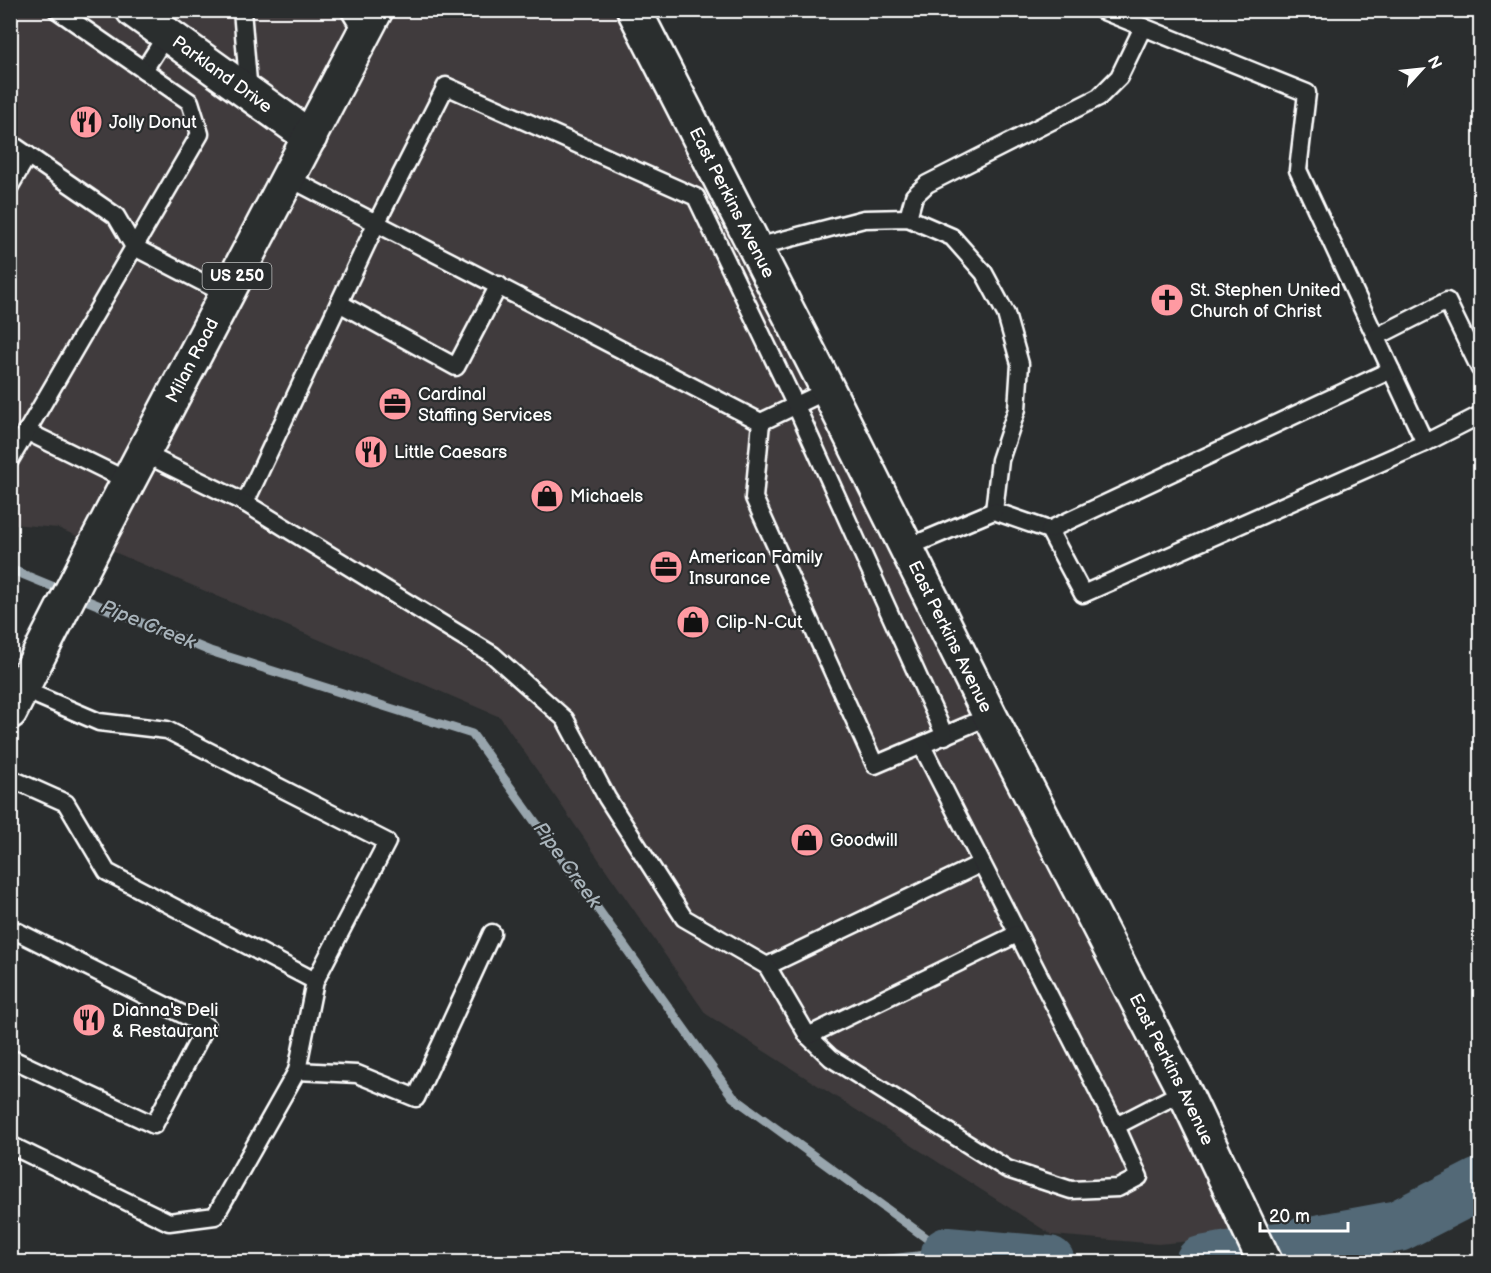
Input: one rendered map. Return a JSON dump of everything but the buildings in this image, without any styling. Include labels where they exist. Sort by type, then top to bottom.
[{"type":"main road","name":"Parkland Drive","points":[[133,10],[310,137]]},
{"type":"main road","name":"East Perkins Avenue","points":[[634,10],[756,247],[990,716],[1184,1091],[1265,1263]]},
{"type":"main road","name":"Milan Road","points":[[16,701],[128,481],[310,137],[363,19]]},
{"type":"lane","points":[[10,460],[200,134],[190,102],[57,10]]},
{"type":"lane","points":[[242,10],[249,95]]},
{"type":"lane","points":[[1101,10],[1307,93],[1298,170],[1425,443]]},
{"type":"lane","points":[[908,218],[914,196],[927,184],[1099,98],[1119,77],[1143,27]]},
{"type":"lane","points":[[144,70],[167,34]]},
{"type":"lane","points":[[245,503],[377,222],[446,87],[696,197],[796,406],[945,736]]},
{"type":"lane","points":[[10,143],[116,216],[134,247],[227,296]]},
{"type":"lane","points":[[10,186],[28,155]]},
{"type":"lane","points":[[289,178],[761,422]]},
{"type":"lane","points":[[756,247],[864,219],[908,218],[952,237],[984,273],[1006,314],[1020,364],[1017,409],[1000,460],[994,511]]},
{"type":"lane","points":[[339,303],[456,367],[499,285]]},
{"type":"lane","points":[[1376,337],[1447,302],[1480,369]]},
{"type":"lane","points":[[1049,530],[1391,370]]},
{"type":"lane","points":[[761,422],[828,390]]},
{"type":"lane","points":[[906,548],[994,511],[1049,530],[1083,594],[1425,443],[1480,415]]},
{"type":"lane","points":[[761,422],[754,498],[875,765],[990,716]]},
{"type":"lane","points":[[26,431],[128,481]]},
{"type":"lane","points":[[143,453],[245,503],[501,662],[565,719],[607,798],[684,918],[767,966],[808,1036],[831,1058],[1007,1169],[1071,1190],[1118,1188],[1139,1177],[1116,1126],[980,864],[922,746]]},
{"type":"lane","points":[[10,1145],[169,1222],[215,1216],[297,1071],[315,981],[387,842],[167,730],[99,722],[16,701]]},
{"type":"lane","points":[[10,778],[66,803],[107,872],[315,981]]},
{"type":"lane","points":[[767,966],[980,864]]},
{"type":"lane","points":[[10,928],[206,1026],[154,1125],[10,1058]]},
{"type":"lane","points":[[297,1071],[357,1074],[416,1098],[492,933]]},
{"type":"lane","points":[[808,1036],[1017,934]]},
{"type":"lane","points":[[1116,1126],[1184,1091]]},
{"type":"shaded area","points":[[10,11],[638,11],[1236,1237],[1158,1244],[1052,1235],[706,1014],[500,717],[58,528],[11,524]]},
{"type":"waterway","name":"Pipe Creek","points":[[10,569],[210,651],[472,734],[733,1097],[947,1253]]},
{"type":"waterway","name":"Pipe Creek","points":[[1201,1262],[1398,1226],[1480,1184]]},
{"type":"waterway","points":[[860,1262],[947,1253]]},
{"type":"waterway","name":"Pipe Creek","points":[[947,1253],[1049,1262]]},
{"type":"place","name":"Jolly Donut","points":[[86,122]]},
{"type":"place","name":"St. Stephen United Church of Christ","points":[[1167,300]]},
{"type":"place","name":"Cardinal Staffing Services","points":[[395,404]]},
{"type":"place","name":"Little Caesars","points":[[371,452]]},
{"type":"place","name":"Michaels","points":[[547,496]]},
{"type":"place","name":"American Family Insurance","points":[[666,567]]},
{"type":"place","name":"Clip-N-Cut","points":[[693,622]]},
{"type":"place","name":"Goodwill","points":[[807,840]]},
{"type":"place","name":"Dianna's Deli & Restaurant","points":[[89,1020]]}]
